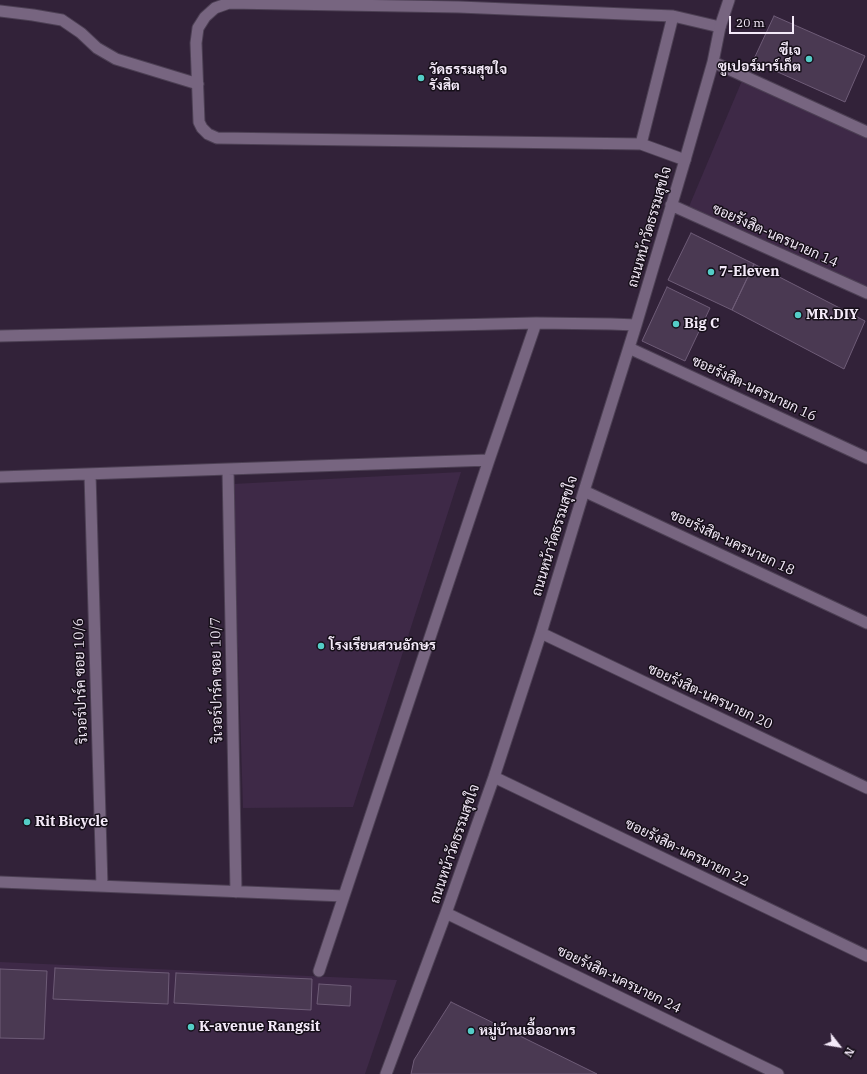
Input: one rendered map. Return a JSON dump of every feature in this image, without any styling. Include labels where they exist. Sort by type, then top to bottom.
[{"type":"street","name":"ถนนหน้าวัดธรรมสุขใจ","points":[[386,1074],[446,913],[494,777],[541,633],[636,325],[685,160],[713,62],[720,27],[729,0]]},
{"type":"street","points":[[685,160],[641,144],[216,138],[208,134],[199,122],[196,43],[198,28],[205,17],[215,8],[229,3],[459,7],[673,16],[720,27]]},
{"type":"street","points":[[0,11],[62,20],[81,33],[97,48],[116,59],[198,84]]},
{"type":"street","points":[[641,144],[673,16]]},
{"type":"street","points":[[713,62],[867,132]]},
{"type":"street","name":"ซอยรังสิต-นครนายก 14","points":[[671,205],[867,293]]},
{"type":"street","points":[[0,336],[536,323],[636,325]]},
{"type":"street","points":[[319,971],[536,323]]},
{"type":"street","name":"ซอยรังสิต-นครนายก 16","points":[[629,348],[867,458]]},
{"type":"street","points":[[0,477],[489,460]]},
{"type":"street","name":"ริเวอร์ปาร์ค ซอย 10/7","points":[[228,468],[236,892]]},
{"type":"street","name":"ริเวอร์ปาร์ค ซอย 10/6","points":[[90,474],[102,886]]},
{"type":"street","name":"ซอยรังสิต-นครนายก 18","points":[[584,490],[867,623]]},
{"type":"street","name":"ซอยรังสิต-นครนายก 20","points":[[541,633],[867,788]]},
{"type":"street","name":"ซอยรังสิต-นครนายก 22","points":[[494,777],[867,956]]},
{"type":"street","points":[[0,882],[344,896]]},
{"type":"street","name":"ซอยรังสิต-นครนายก 24","points":[[446,913],[778,1074]]},
{"type":"shaded area","points":[[744,76],[867,132],[867,291],[688,209]]},
{"type":"shaded area","name":"โรงเรียนสวนอักษร","points":[[461,472],[353,807],[243,808],[233,484]]},
{"type":"shaded area","name":"K-avenue Rangsit","points":[[0,962],[397,980],[365,1074],[0,1074]]},
{"type":"building","name":"ซีเจ ซูเปอร์มาร์เก็ต","points":[[774,16],[865,56],[845,102],[753,61]]},
{"type":"building","name":"7-Eleven","points":[[691,233],[754,264],[732,310],[668,280]]},
{"type":"building","name":"MR.DIY","points":[[754,264],[865,321],[844,369],[732,310]]},
{"type":"building","name":"Big C","points":[[667,287],[710,308],[685,361],[642,341]]},
{"type":"building","points":[[55,968],[169,973],[168,1004],[53,999]]},
{"type":"building","points":[[0,969],[47,971],[44,1039],[0,1038]]},
{"type":"building","points":[[176,973],[312,979],[311,1010],[174,1003]]},
{"type":"building","points":[[319,984],[351,986],[350,1006],[317,1004]]},
{"type":"building","name":"หมู่บ้านเอื้ออาทร","points":[[451,1002],[597,1074],[411,1074],[414,1060]]},
{"type":"place","name":"ซีเจ ซูเปอร์มาร์เก็ต","points":[[809,59]]},
{"type":"place","name":"วัดธรรมสุขใจ รังสิต","points":[[421,78]]},
{"type":"place","name":"7-Eleven","points":[[711,272]]},
{"type":"place","name":"MR.DIY","points":[[798,315]]},
{"type":"place","name":"Big C","points":[[676,324]]},
{"type":"place","name":"โรงเรียนสวนอักษร","points":[[321,646]]},
{"type":"place","name":"Rit Bicycle","points":[[27,822]]},
{"type":"place","name":"K-avenue Rangsit","points":[[191,1027]]},
{"type":"place","name":"หมู่บ้านเอื้ออาทร","points":[[471,1031]]}]
